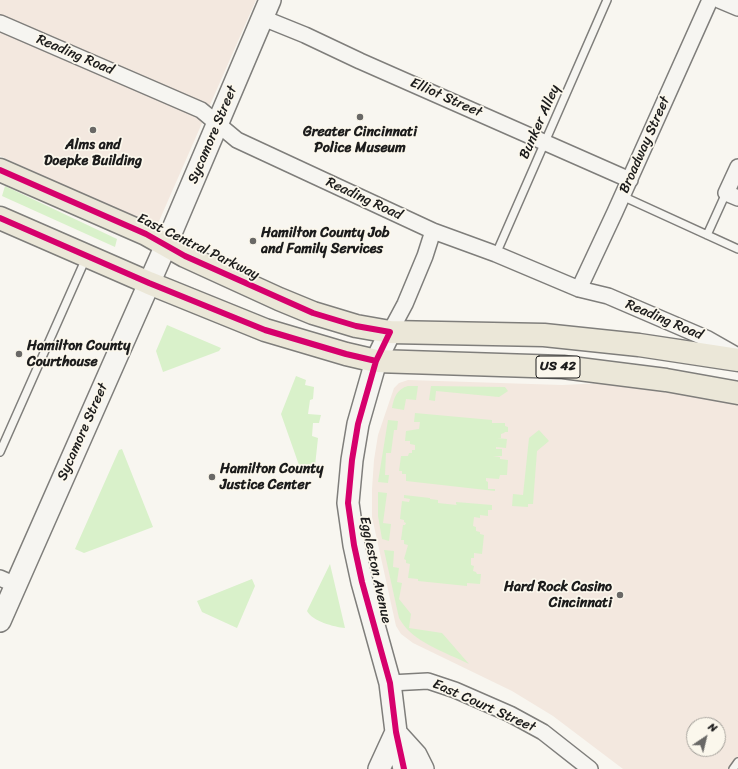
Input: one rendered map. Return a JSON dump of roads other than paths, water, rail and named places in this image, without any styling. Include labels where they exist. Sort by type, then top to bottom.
[{"type":"main road","name":"Sycamore Street","points":[[0,621],[8,581],[149,283],[267,9]]},
{"type":"main road","name":"East Central Parkway","points":[[0,170],[146,234],[185,256],[313,313],[356,326],[390,332]]},
{"type":"main road","name":"US 42","points":[[0,218],[149,283],[265,330],[346,354],[376,361],[563,367],[666,380],[738,393]]},
{"type":"main road","name":"Reading Road","points":[[390,332],[544,335],[639,345],[738,360]]},
{"type":"main road","name":"Eggleston Avenue","points":[[390,332],[376,361],[358,424],[352,460],[348,503],[354,545],[362,582],[390,683],[396,732],[404,769]]},
{"type":"main road","points":[[379,769],[396,732],[416,755],[423,769]]},
{"type":"street","name":"Broadway Street","points":[[579,289],[630,180],[710,0]]},
{"type":"street","points":[[719,0],[738,8]]},
{"type":"street","name":"Elliot Street","points":[[267,9],[545,142],[630,180]]},
{"type":"street","name":"Reading Road","points":[[0,22],[201,110],[237,140],[433,231],[496,254],[579,289],[608,296],[708,339],[738,356]]},
{"type":"street","points":[[732,195],[738,167]]},
{"type":"street","name":"Eggleston Avenue","points":[[390,332],[405,304],[425,256],[433,231]]},
{"type":"street","name":"East Court Street","points":[[390,683],[428,681],[455,690],[510,714],[543,732],[590,769]]},
{"type":"lane","name":"Bunker Alley","points":[[496,254],[545,142],[593,39],[608,0]]},
{"type":"lane","points":[[707,235],[732,195]]},
{"type":"lane","points":[[622,196],[738,248]]},
{"type":"lane","points":[[0,452],[87,256]]},
{"type":"lane","points":[[733,769],[738,762]]},
{"type":"place","name":"Greater Cincinnati Police Museum","points":[[360,117]]},
{"type":"place","name":"Alms and Doepke Building","points":[[93,130]]},
{"type":"place","name":"Hamilton County Job and Family Services","points":[[253,241]]},
{"type":"place","name":"Hamilton County Courthouse","points":[[19,354]]},
{"type":"place","name":"Hamilton County Justice Center","points":[[212,477]]},
{"type":"place","name":"Hard Rock Casino Cincinnati","points":[[620,595]]}]
